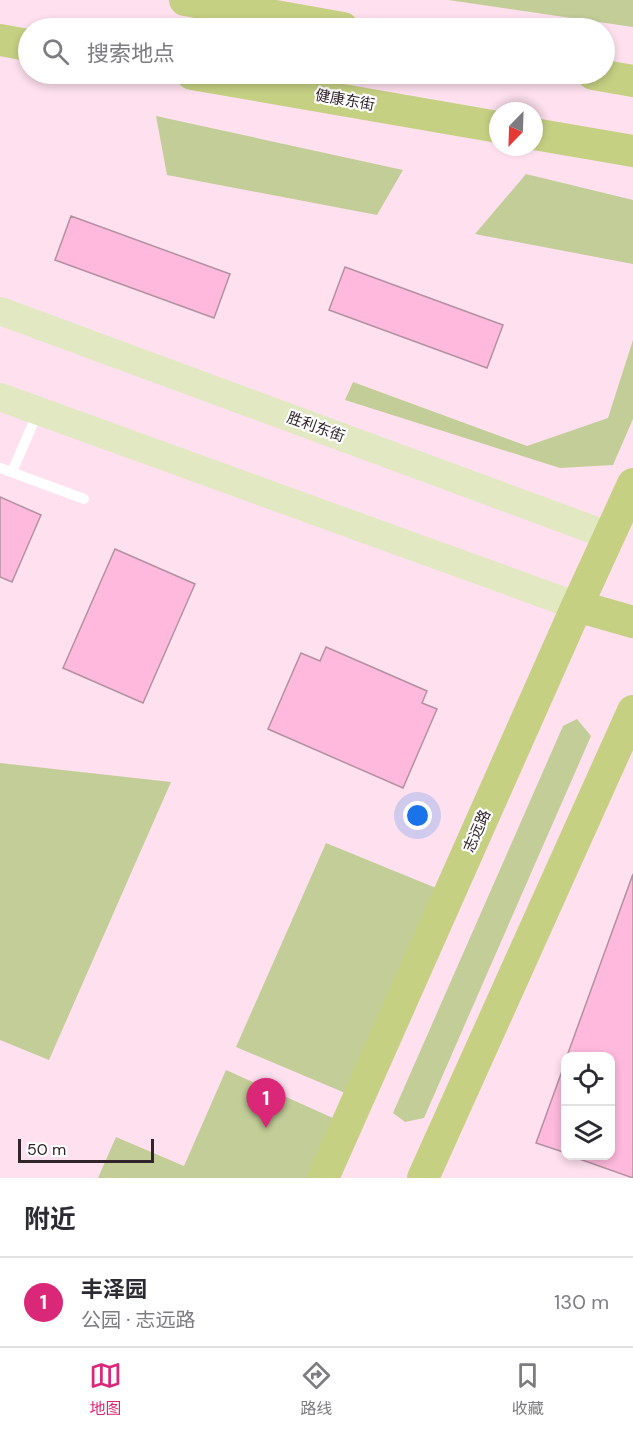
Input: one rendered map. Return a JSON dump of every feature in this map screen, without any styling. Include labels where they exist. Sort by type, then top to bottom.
[{"type":"main road","points":[[205,2],[290,18]]},
{"type":"main road","points":[[0,40],[18,43]]},
{"type":"main road","points":[[615,78],[633,81]]},
{"type":"main road","name":"健康东街","points":[[249,84],[489,126]]},
{"type":"main road","points":[[543,136],[633,151]]},
{"type":"main road","name":"志远路","points":[[323,1178],[577,606],[622,540],[633,484]]},
{"type":"main road","points":[[577,606],[633,622]]},
{"type":"main road","points":[[423,1178],[633,711]]},
{"type":"street","name":"胜利东街","points":[[0,311],[622,540]]},
{"type":"street","points":[[0,397],[577,606]]},
{"type":"lane","points":[[12,472],[38,411]]},
{"type":"lane","points":[[0,468],[84,499]]},
{"type":"green space","points":[[448,0],[633,0],[633,27],[615,24],[615,18],[571,18]]},
{"type":"green space","points":[[156,116],[403,170],[377,215],[167,175]]},
{"type":"green space","points":[[526,174],[633,200],[633,264],[475,234]]},
{"type":"green space","points":[[633,340],[633,419],[613,465],[560,468],[345,400],[353,382],[527,446],[608,418]]},
{"type":"green space","points":[[577,719],[591,736],[424,1118],[405,1122],[393,1113],[563,726]]},
{"type":"green space","points":[[0,763],[171,782],[49,1060],[0,1040]]},
{"type":"green space","points":[[326,843],[436,888],[345,1093],[236,1047]]},
{"type":"green space","points":[[226,1070],[335,1119],[308,1178],[98,1178],[116,1137],[184,1166]]},
{"type":"building","points":[[71,216],[230,274],[214,318],[55,260]]},
{"type":"building","points":[[345,267],[503,325],[487,368],[329,310]]},
{"type":"building","points":[[0,497],[41,515],[12,582],[0,577]]},
{"type":"building","points":[[115,549],[195,584],[143,703],[63,668]]},
{"type":"building","points":[[326,647],[427,691],[422,703],[437,709],[403,788],[268,729],[301,653],[320,661]]},
{"type":"building","points":[[633,874],[633,1178],[582,1160],[615,1160],[615,1052],[568,1052]]},
{"type":"building","points":[[561,1074],[561,1151],[536,1143]]},
{"type":"place","name":"丰泽园","points":[[266,1128]]}]
